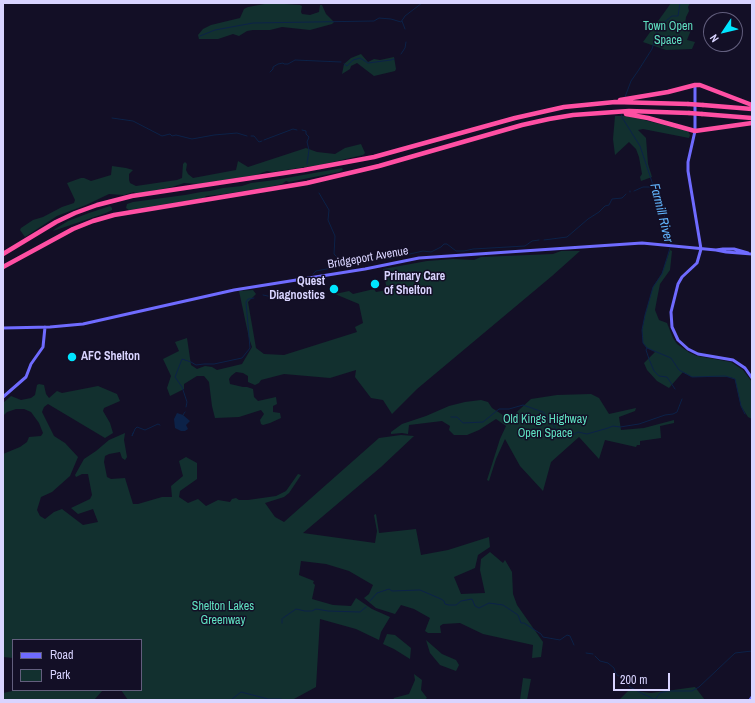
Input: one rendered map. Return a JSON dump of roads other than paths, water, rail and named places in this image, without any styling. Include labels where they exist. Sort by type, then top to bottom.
[{"type":"highway","points":[[3,254],[56,222],[75,213],[132,196],[304,170],[374,157],[541,112],[632,100],[668,92],[694,84],[752,105]]},
{"type":"highway","points":[[632,100],[752,109]]},
{"type":"highway","points":[[3,267],[73,228],[114,215],[307,183],[379,166],[522,125],[573,115],[604,112],[689,113],[752,118]]},
{"type":"highway","points":[[629,113],[695,131],[752,122]]},
{"type":"main road","points":[[694,84],[695,131],[688,162],[688,171],[701,249],[697,263],[682,277],[678,284],[670,316],[674,333],[680,343],[698,354],[733,360],[741,365],[752,378]]},
{"type":"main road","name":"Bridgeport Avenue","points":[[3,328],[83,324],[234,290],[365,269],[419,258],[642,242],[701,249],[734,250],[750,253]]},
{"type":"main road","points":[[3,397],[26,377],[31,364],[43,347],[45,327]]},
{"type":"water","points":[[177,413],[183,415],[190,421],[186,425],[188,429],[185,431],[175,428],[174,419]]},
{"type":"waterway","points":[[200,36],[215,30],[253,23],[374,21],[379,18],[401,22],[405,16],[422,3]]},
{"type":"waterway","name":"Farmill River","points":[[625,97],[631,81],[652,49],[658,29],[672,16],[678,16],[680,3]]},
{"type":"waterway","points":[[402,21],[405,29]]},
{"type":"waterway","points":[[401,54],[405,48],[406,42]]},
{"type":"waterway","points":[[344,64],[347,66],[353,60],[360,58],[368,63],[394,59]]},
{"type":"waterway","points":[[270,72],[273,67],[278,64],[288,64],[295,60],[341,62]]},
{"type":"waterway","name":"Farmill River","points":[[621,114],[640,146],[653,185],[656,188],[664,214],[670,244]]},
{"type":"waterway","points":[[112,118],[133,121],[162,136],[170,134],[172,136],[176,135],[192,139],[237,133],[247,136]]},
{"type":"waterway","points":[[264,140],[293,129],[297,130]]},
{"type":"waterway","points":[[302,130],[306,131],[306,134],[309,137],[307,142],[309,150],[307,164]]},
{"type":"waterway","points":[[251,136],[254,136],[259,142],[262,141]]},
{"type":"waterway","points":[[634,191],[653,185]]},
{"type":"waterway","points":[[319,193],[329,210],[328,220],[335,236],[334,254],[338,258],[345,260],[346,265]]},
{"type":"waterway","points":[[544,240],[567,237],[605,206],[609,205],[612,199],[622,198],[626,194]]},
{"type":"waterway","points":[[313,274],[316,271],[364,262],[370,259],[392,258],[423,251],[431,252],[444,244],[447,244],[456,251],[464,251],[473,249],[525,246],[532,241],[539,240]]},
{"type":"waterway","name":"Farmill River","points":[[670,248],[662,274],[653,287],[645,315],[642,330],[643,343],[647,348],[671,358],[679,370],[692,377],[725,376],[735,379],[741,406],[745,414]]},
{"type":"waterway","points":[[263,295],[277,298],[285,295],[291,289]]},
{"type":"waterway","points":[[186,407],[187,402],[182,387],[175,377],[182,359],[196,365],[214,364],[242,358],[250,348],[246,302],[248,299],[254,298]]},
{"type":"waterway","points":[[647,348],[646,350],[654,371],[659,376],[667,377],[675,389]]},
{"type":"waterway","points":[[451,417],[457,417],[463,423],[483,422],[499,409],[509,409],[523,405],[543,412],[557,430],[564,436],[571,436],[578,432],[587,434],[613,426],[620,427],[639,424],[665,415],[673,414],[677,412],[682,399]]},
{"type":"waterway","points":[[133,433],[132,436],[137,427],[145,430],[158,424],[160,425]]},
{"type":"waterway","points":[[370,601],[377,593],[389,589],[392,591],[420,590],[441,599],[445,604],[449,605],[456,605],[461,601],[472,599],[475,606],[479,608],[489,603],[503,605],[518,615],[521,623],[524,623],[541,634],[543,637],[560,640],[567,635],[570,636],[574,645]]},
{"type":"waterway","points":[[283,618],[296,609],[305,611],[312,611],[316,609],[360,612],[366,607]]},
{"type":"waterway","name":"Farmill River","points":[[655,700],[660,693],[668,691],[692,691],[699,687],[735,653],[752,651]]},
{"type":"waterway","points":[[586,653],[593,654]]},
{"type":"waterway","points":[[595,656],[600,661],[608,663],[614,668],[618,676],[628,676],[627,684],[630,687],[655,699]]},
{"type":"waterway","points":[[231,700],[241,692],[268,699],[281,699]]},
{"type":"place","name":"Primary Care of Shelton","points":[[375,284]]},
{"type":"place","name":"Quest Diagnostics","points":[[334,289]]},
{"type":"place","name":"AFC Shelton","points":[[72,357]]},
{"type":"park label","name":"Town Open Space","points":[[668,34]]},
{"type":"park label","name":"Old Kings Highway Open Space","points":[[545,427]]},
{"type":"park label","name":"Shelton Lakes Greenway","points":[[223,614]]}]
